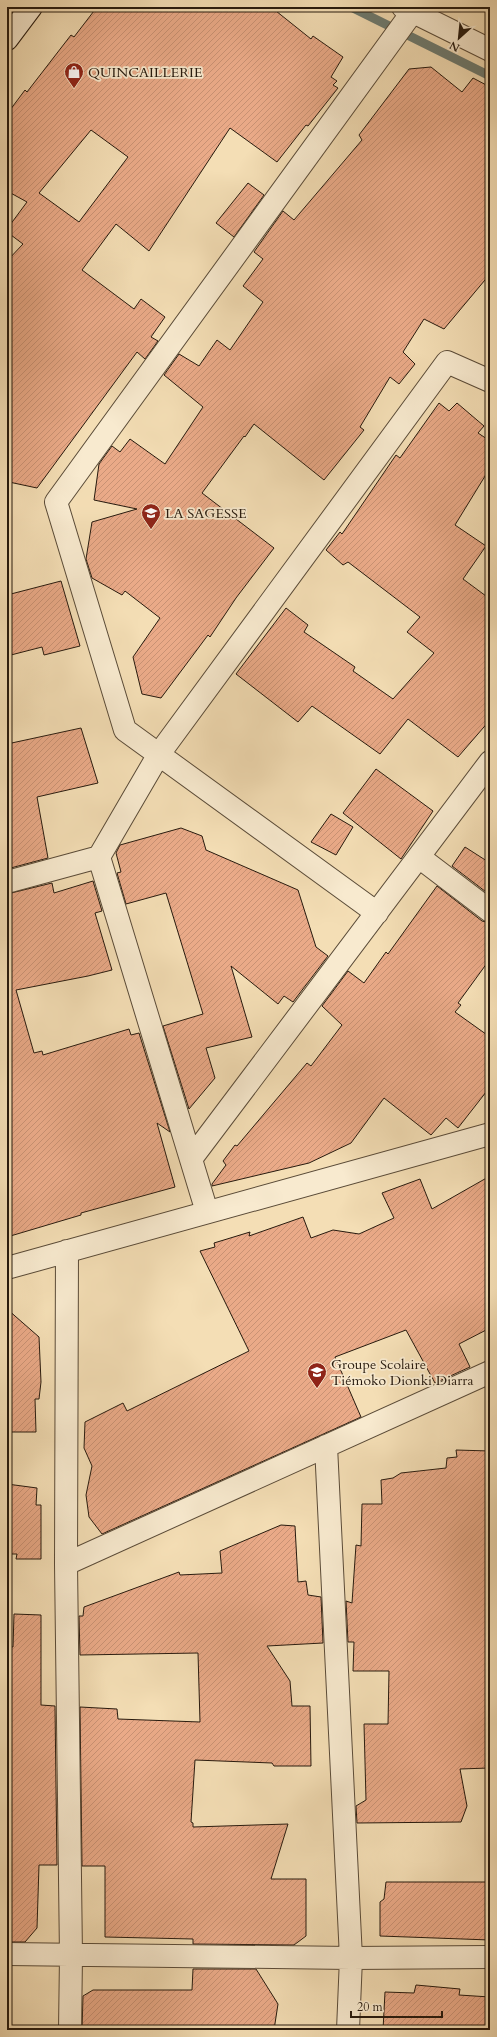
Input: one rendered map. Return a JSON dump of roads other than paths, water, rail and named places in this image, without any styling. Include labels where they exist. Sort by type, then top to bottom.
[{"type":"street","points":[[7,39],[31,7]]},
{"type":"street","points":[[377,913],[125,730],[56,502],[410,8],[490,50]]},
{"type":"street","points":[[7,882],[100,857],[159,754],[448,362],[490,381]]},
{"type":"street","points":[[191,1159],[490,762]]},
{"type":"street","points":[[100,857],[208,1212]]},
{"type":"street","points":[[419,857],[490,911]]},
{"type":"street","points":[[7,1268],[490,1134]]},
{"type":"street","points":[[67,1251],[66,1564],[71,1956],[70,2030]]},
{"type":"street","points":[[66,1564],[490,1372]]},
{"type":"street","points":[[326,1446],[351,1958],[348,2030]]},
{"type":"street","points":[[7,1954],[71,1956],[351,1958],[490,1957]]},
{"type":"waterway","points":[[351,7],[490,76]]},
{"type":"place","name":"QUINCAILLERIE","points":[[74,89]]},
{"type":"place","name":"LA SAGESSE","points":[[151,530]]},
{"type":"place","name":"Groupe Scolaire Tiémoko Dionki Diarra","points":[[317,1389]]}]
